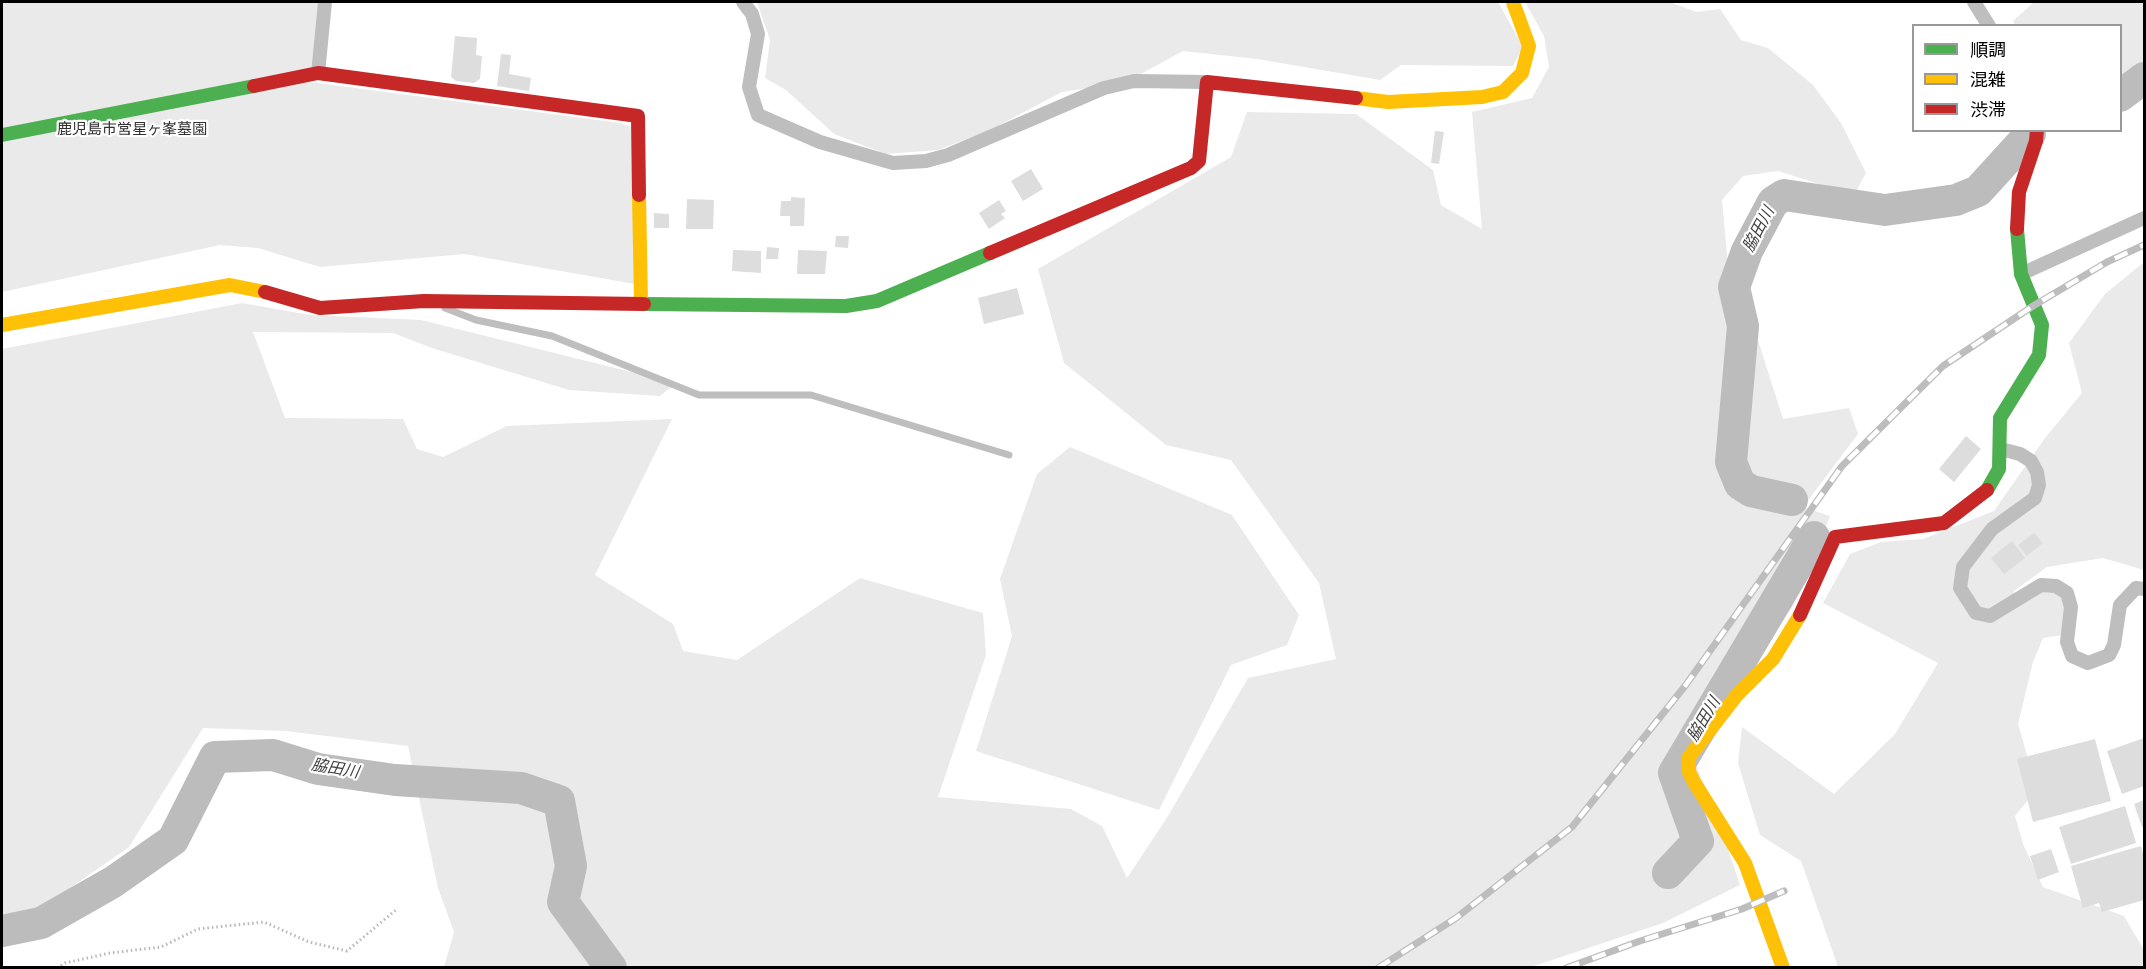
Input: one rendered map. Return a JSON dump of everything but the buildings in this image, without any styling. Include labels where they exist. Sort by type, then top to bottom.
[{"type":"street","points":[[318,73],[325,2]]},
{"type":"street","points":[[744,2],[752,14],[758,34],[749,87],[758,115],[820,142],[893,163],[926,161],[948,155],[1114,86],[1134,81],[1207,82],[1388,102],[1482,97],[1503,92],[1522,73],[1529,46],[1513,2]]},
{"type":"street","points":[[1974,2],[1988,24]]},
{"type":"street","points":[[2,135],[318,73],[638,116],[641,302]]},
{"type":"street","points":[[2,325],[230,285],[256,289],[320,308],[424,301],[846,306],[877,301],[1191,168],[1199,160],[1207,82]]},
{"type":"street","points":[[1783,968],[1745,863],[1694,782],[1689,772],[1689,758],[1737,695],[1773,659],[1796,624],[1835,537],[1944,523],[1987,490],[1999,469],[2000,418],[2039,355],[2042,325],[2021,274],[2017,236],[2019,192],[2037,132]]},
{"type":"street","points":[[2021,274],[2145,218]]},
{"type":"street","points":[[2001,449],[2020,454],[2031,461],[2037,472],[2039,485],[2035,498],[1992,529],[1963,567],[1960,588],[1976,614],[1990,616],[2041,585],[2056,586],[2067,593],[2071,607],[2067,642],[2072,656],[2088,663],[2109,655],[2114,645],[2120,605],[2136,588],[2145,589]]},
{"type":"lane","points":[[424,301],[476,320],[552,336],[699,395],[811,395],[1009,455]]},
{"type":"path","points":[[57,968],[65,963],[110,953],[161,947],[198,929],[264,922],[309,942],[347,951],[397,909]]},
{"type":"green space","name":"鹿児島市営星ヶ峯墓園","points":[[2,2],[318,2],[310,82],[620,123],[634,128],[635,284],[464,254],[320,267],[258,248],[220,245],[2,292]]},
{"type":"green space","points":[[757,2],[1498,2],[1523,47],[1513,66],[1401,65],[1380,80],[1257,59],[1183,51],[1126,82],[1062,92],[990,130],[938,150],[886,154],[834,134],[786,90],[765,78],[770,40]]},
{"type":"green space","points":[[1525,2],[1669,2],[1697,12],[1720,9],[1741,40],[1768,48],[1813,85],[1841,123],[1866,173],[1854,195],[1778,171],[1743,176],[1722,200],[1728,265],[1751,318],[1783,419],[1849,408],[1858,434],[1803,507],[1830,516],[1793,606],[1691,753],[1715,810],[1740,885],[1663,923],[1528,968],[444,967],[454,932],[438,888],[408,746],[286,731],[203,728],[129,847],[37,911],[2,914],[2,349],[242,303],[310,315],[421,320],[676,383],[660,396],[569,390],[432,348],[393,333],[253,332],[285,418],[403,419],[417,449],[443,457],[507,426],[672,419],[595,575],[673,624],[683,651],[737,660],[860,578],[983,613],[986,655],[938,797],[1071,809],[1102,826],[1127,878],[1168,816],[1248,678],[1336,659],[1319,583],[1231,460],[1166,445],[1064,363],[1038,269],[1231,157],[1247,112],[1356,114],[1433,170],[1441,205],[1482,229],[1472,112],[1532,98],[1549,67],[1544,36]]},
{"type":"green space","points":[[2034,2],[2144,2],[2144,93],[2122,107],[2122,24],[2014,24],[2013,21]]},
{"type":"green space","points":[[2144,262],[2144,570],[2103,558],[2047,567],[2014,591],[2016,604],[2051,584],[2067,585],[2075,633],[2043,638],[2033,662],[2018,724],[2037,789],[2015,816],[2023,844],[2043,887],[2124,916],[2144,950],[2144,967],[1838,967],[1801,861],[1760,835],[1738,763],[1742,727],[1834,794],[1895,734],[1938,663],[1823,603],[1850,554],[1881,542],[1923,539],[1994,511],[2045,438],[2082,393],[2069,343],[2105,294]]},
{"type":"green space","points":[[1070,447],[1232,515],[1299,615],[1287,645],[1231,665],[1159,810],[976,751],[1012,636],[1000,579],[1037,474]]},
{"type":"waterway","name":"脇田川","points":[[2122,94],[2144,78]]},
{"type":"waterway","name":"脇田川","points":[[1792,500],[1751,491],[1740,484],[1731,462],[1743,326],[1734,287],[1747,251],[1773,202],[1784,195],[1885,210],[1956,200],[1978,191],[2030,134]]},
{"type":"waterway","name":"脇田川","points":[[1668,873],[1698,841],[1674,773],[1814,537]]},
{"type":"waterway","name":"脇田川","points":[[2,931],[41,923],[113,882],[173,840],[215,757],[273,755],[318,769],[395,780],[521,788],[559,801],[571,866],[563,902],[611,968]]},
{"type":"railway","points":[[1378,968],[1456,918],[1572,827],[1685,686],[1842,466],[1943,366],[2033,306],[2107,262],[2144,245]]},
{"type":"railway","points":[[1566,968],[1640,941],[1742,909],[1784,891]]},
{"type":"traffic: fast","points":[[2,135],[254,86]]},
{"type":"traffic: fast","points":[[1987,490],[1999,469],[2000,418],[2039,355],[2042,325],[2021,274],[2017,229]]},
{"type":"traffic: fast","points":[[644,304],[846,306],[877,301],[990,253]]},
{"type":"traffic: slow","points":[[1356,98],[1388,102],[1482,97],[1503,92],[1522,73],[1529,46],[1513,2]]},
{"type":"traffic: slow","points":[[639,195],[641,302]]},
{"type":"traffic: slow","points":[[2,325],[230,285],[265,292]]},
{"type":"traffic: slow","points":[[1783,968],[1745,863],[1694,782],[1689,772],[1689,757],[1737,695],[1773,659],[1800,615]]},
{"type":"traffic: jam","points":[[254,86],[318,73],[638,116],[639,195]]},
{"type":"traffic: jam","points":[[990,253],[1191,168],[1199,161],[1207,82],[1356,98]]},
{"type":"traffic: jam","points":[[2017,229],[2019,192],[2037,132]]},
{"type":"traffic: jam","points":[[265,292],[320,308],[424,301],[644,304]]},
{"type":"traffic: jam","points":[[1800,615],[1835,537],[1944,523],[1987,490]]}]
